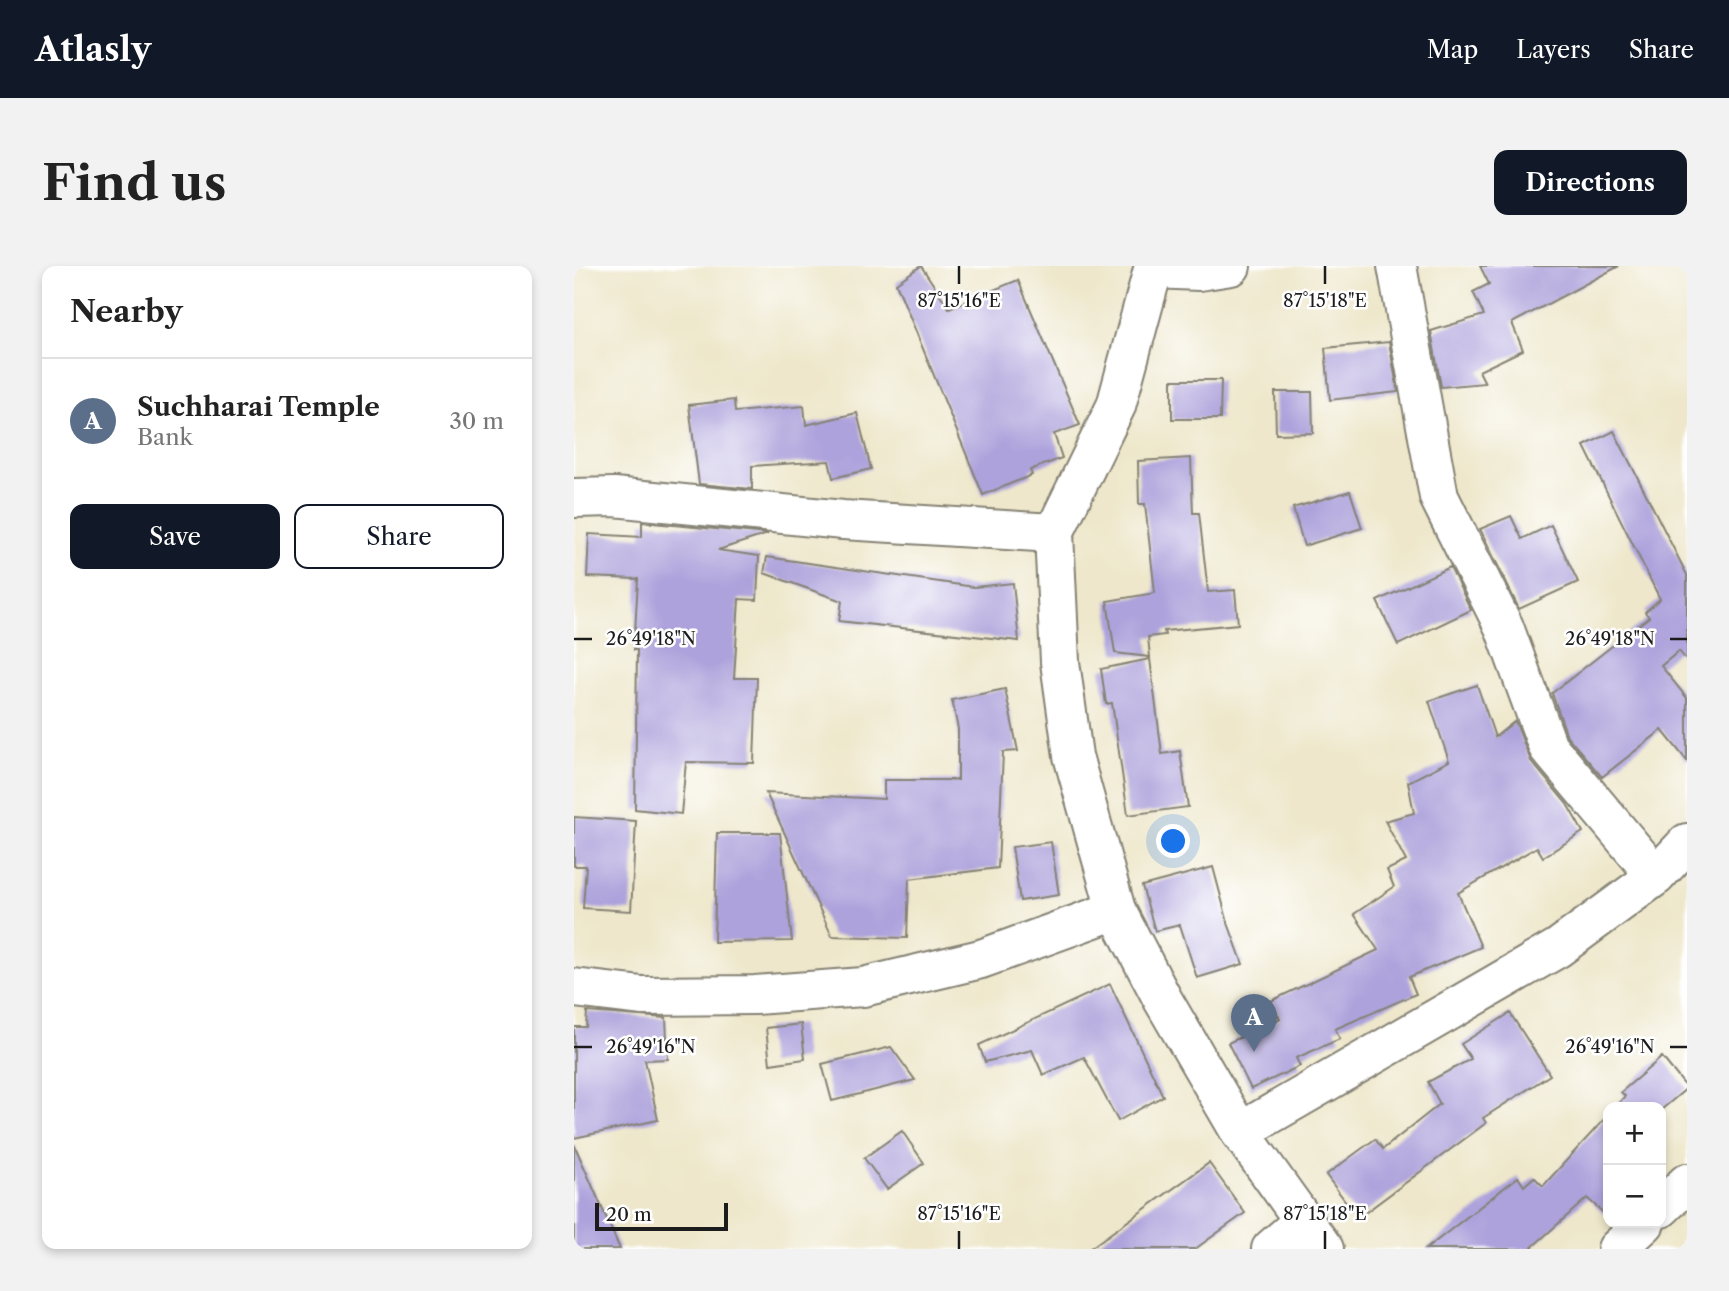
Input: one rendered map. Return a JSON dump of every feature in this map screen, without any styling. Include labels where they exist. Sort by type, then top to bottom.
[{"type":"street","points":[[1231,266],[1199,271],[1154,267],[1116,406],[1055,533],[1060,662],[1073,756],[1116,910],[1163,1000],[1240,1132],[1313,1236],[1271,1249]]},
{"type":"street","points":[[1397,266],[1439,497],[1504,627],[1548,747],[1656,876]]},
{"type":"street","points":[[574,498],[614,497],[843,520],[1055,533]]},
{"type":"street","points":[[1240,1132],[1558,948],[1656,876],[1687,843]]},
{"type":"street","points":[[574,988],[642,996],[755,995],[863,986],[981,959],[1116,910]]},
{"type":"street","points":[[1666,1203],[1687,1183]]},
{"type":"street","points":[[1617,1249],[1640,1228]]},
{"type":"building","points":[[921,266],[949,308],[1018,280],[1080,425],[1054,434],[1062,458],[1030,470],[1032,475],[983,495],[896,283]]},
{"type":"building","points":[[1480,266],[1619,266],[1512,323],[1523,350],[1479,371],[1485,383],[1441,387],[1431,331],[1484,315],[1473,292],[1489,284]]},
{"type":"building","points":[[1389,342],[1398,392],[1330,400],[1325,348]]},
{"type":"building","points":[[1172,380],[1221,380],[1220,419],[1172,419]]},
{"type":"building","points":[[1275,392],[1312,392],[1313,433],[1276,434]]},
{"type":"building","points":[[734,400],[735,412],[804,406],[806,425],[857,413],[871,469],[833,478],[829,461],[752,466],[752,489],[699,484],[689,405]]},
{"type":"building","points":[[1614,431],[1687,575],[1687,661],[1679,651],[1661,666],[1687,698],[1687,761],[1662,730],[1602,777],[1567,736],[1552,693],[1649,617],[1645,612],[1660,599],[1584,446]]},
{"type":"building","points":[[1191,458],[1193,513],[1199,513],[1208,592],[1235,590],[1238,624],[1164,631],[1165,635],[1148,637],[1150,657],[1115,653],[1107,601],[1155,593],[1145,504],[1139,504],[1138,461]]},
{"type":"building","points":[[1350,491],[1362,528],[1304,546],[1293,508]]},
{"type":"building","points":[[1511,516],[1522,539],[1551,525],[1578,582],[1519,609],[1480,529]]},
{"type":"building","points":[[642,522],[768,534],[718,550],[759,556],[757,600],[739,599],[734,678],[757,678],[754,763],[686,762],[681,814],[635,809],[637,650],[634,650],[638,579],[587,577],[589,534],[642,537]]},
{"type":"building","points":[[767,557],[974,587],[1013,583],[1019,641],[839,621],[842,601],[764,573]]},
{"type":"building","points":[[1450,567],[1471,610],[1398,645],[1377,601]]},
{"type":"building","points":[[1150,659],[1162,754],[1180,751],[1188,807],[1128,815],[1112,703],[1106,704],[1101,669]]},
{"type":"building","points":[[1477,685],[1495,737],[1515,721],[1531,761],[1567,804],[1583,832],[1543,857],[1537,847],[1458,893],[1481,947],[1409,977],[1416,994],[1335,1029],[1340,1039],[1296,1058],[1300,1066],[1251,1089],[1228,1043],[1280,1019],[1271,1001],[1378,950],[1354,914],[1394,887],[1387,870],[1406,861],[1385,821],[1414,813],[1408,782],[1449,761],[1429,701]]},
{"type":"building","points":[[1005,689],[1018,751],[1003,752],[998,868],[909,879],[907,938],[832,936],[766,793],[884,799],[884,780],[958,780],[958,729],[952,700]]},
{"type":"building","points":[[574,817],[636,821],[631,911],[583,908],[586,866],[574,866]]},
{"type":"building","points":[[717,833],[780,833],[792,941],[714,942]]},
{"type":"building","points":[[1051,842],[1059,895],[1020,901],[1012,847]]},
{"type":"building","points":[[1213,867],[1228,923],[1243,964],[1197,978],[1180,925],[1155,931],[1142,886]]},
{"type":"building","points":[[1110,984],[1163,1096],[1118,1121],[1084,1057],[1043,1075],[1032,1050],[985,1062],[979,1045]]},
{"type":"building","points":[[587,1012],[666,1018],[668,1059],[645,1060],[658,1120],[574,1138],[574,1027],[586,1027]]},
{"type":"building","points":[[1510,1013],[1550,1075],[1483,1118],[1486,1123],[1358,1218],[1326,1175],[1375,1139],[1383,1149],[1440,1104],[1428,1082],[1471,1059],[1461,1044]]},
{"type":"building","points":[[801,1024],[805,1059],[770,1064],[766,1028]]},
{"type":"building","points":[[891,1047],[915,1080],[832,1101],[822,1064]]},
{"type":"building","points":[[1662,1057],[1687,1088],[1666,1106],[1666,1102],[1620,1102],[1625,1096],[1621,1092]]},
{"type":"building","points":[[1603,1120],[1603,1212],[1587,1198],[1530,1249],[1426,1249],[1518,1177],[1524,1186],[1534,1177],[1543,1186]]},
{"type":"building","points":[[902,1131],[924,1163],[887,1189],[864,1158]]},
{"type":"building","points":[[574,1144],[620,1249],[574,1249]]},
{"type":"building","points":[[1209,1163],[1245,1213],[1195,1249],[1089,1249]]},
{"type":"place","name":"Suchharai Temple","points":[[1254,1052]]}]
